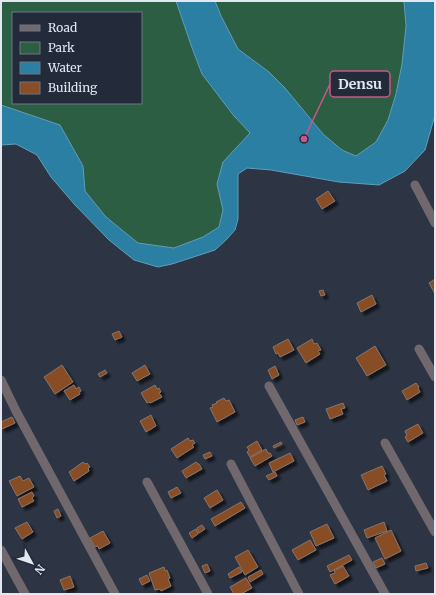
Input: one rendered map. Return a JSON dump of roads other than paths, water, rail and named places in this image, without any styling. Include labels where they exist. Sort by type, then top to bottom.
[{"type":"street","points":[[415,185],[435,222]]},
{"type":"street","points":[[419,349],[435,376]]},
{"type":"street","points":[[1,380],[16,411],[115,594]]},
{"type":"street","points":[[270,386],[385,594]]},
{"type":"street","points":[[385,443],[435,532]]},
{"type":"street","points":[[231,464],[299,594]]},
{"type":"street","points":[[147,482],[208,594]]},
{"type":"street","points":[[1,550],[25,594]]},
{"type":"water","points":[[176,1],[215,1],[238,49],[269,72],[285,88],[323,134],[342,150],[356,156],[376,142],[388,120],[396,94],[402,64],[406,26],[404,1],[435,1],[435,115],[425,150],[405,171],[379,185],[339,182],[271,170],[247,168],[238,174],[238,219],[235,230],[215,250],[158,267],[134,260],[109,240],[75,205],[51,177],[37,155],[16,144],[1,145],[1,105],[60,125],[83,166],[85,191],[106,217],[138,243],[174,248],[203,237],[219,227],[223,210],[217,184],[223,162],[250,133],[234,116],[202,74]]},
{"type":"place","name":"Densu","points":[[304,139]]}]
